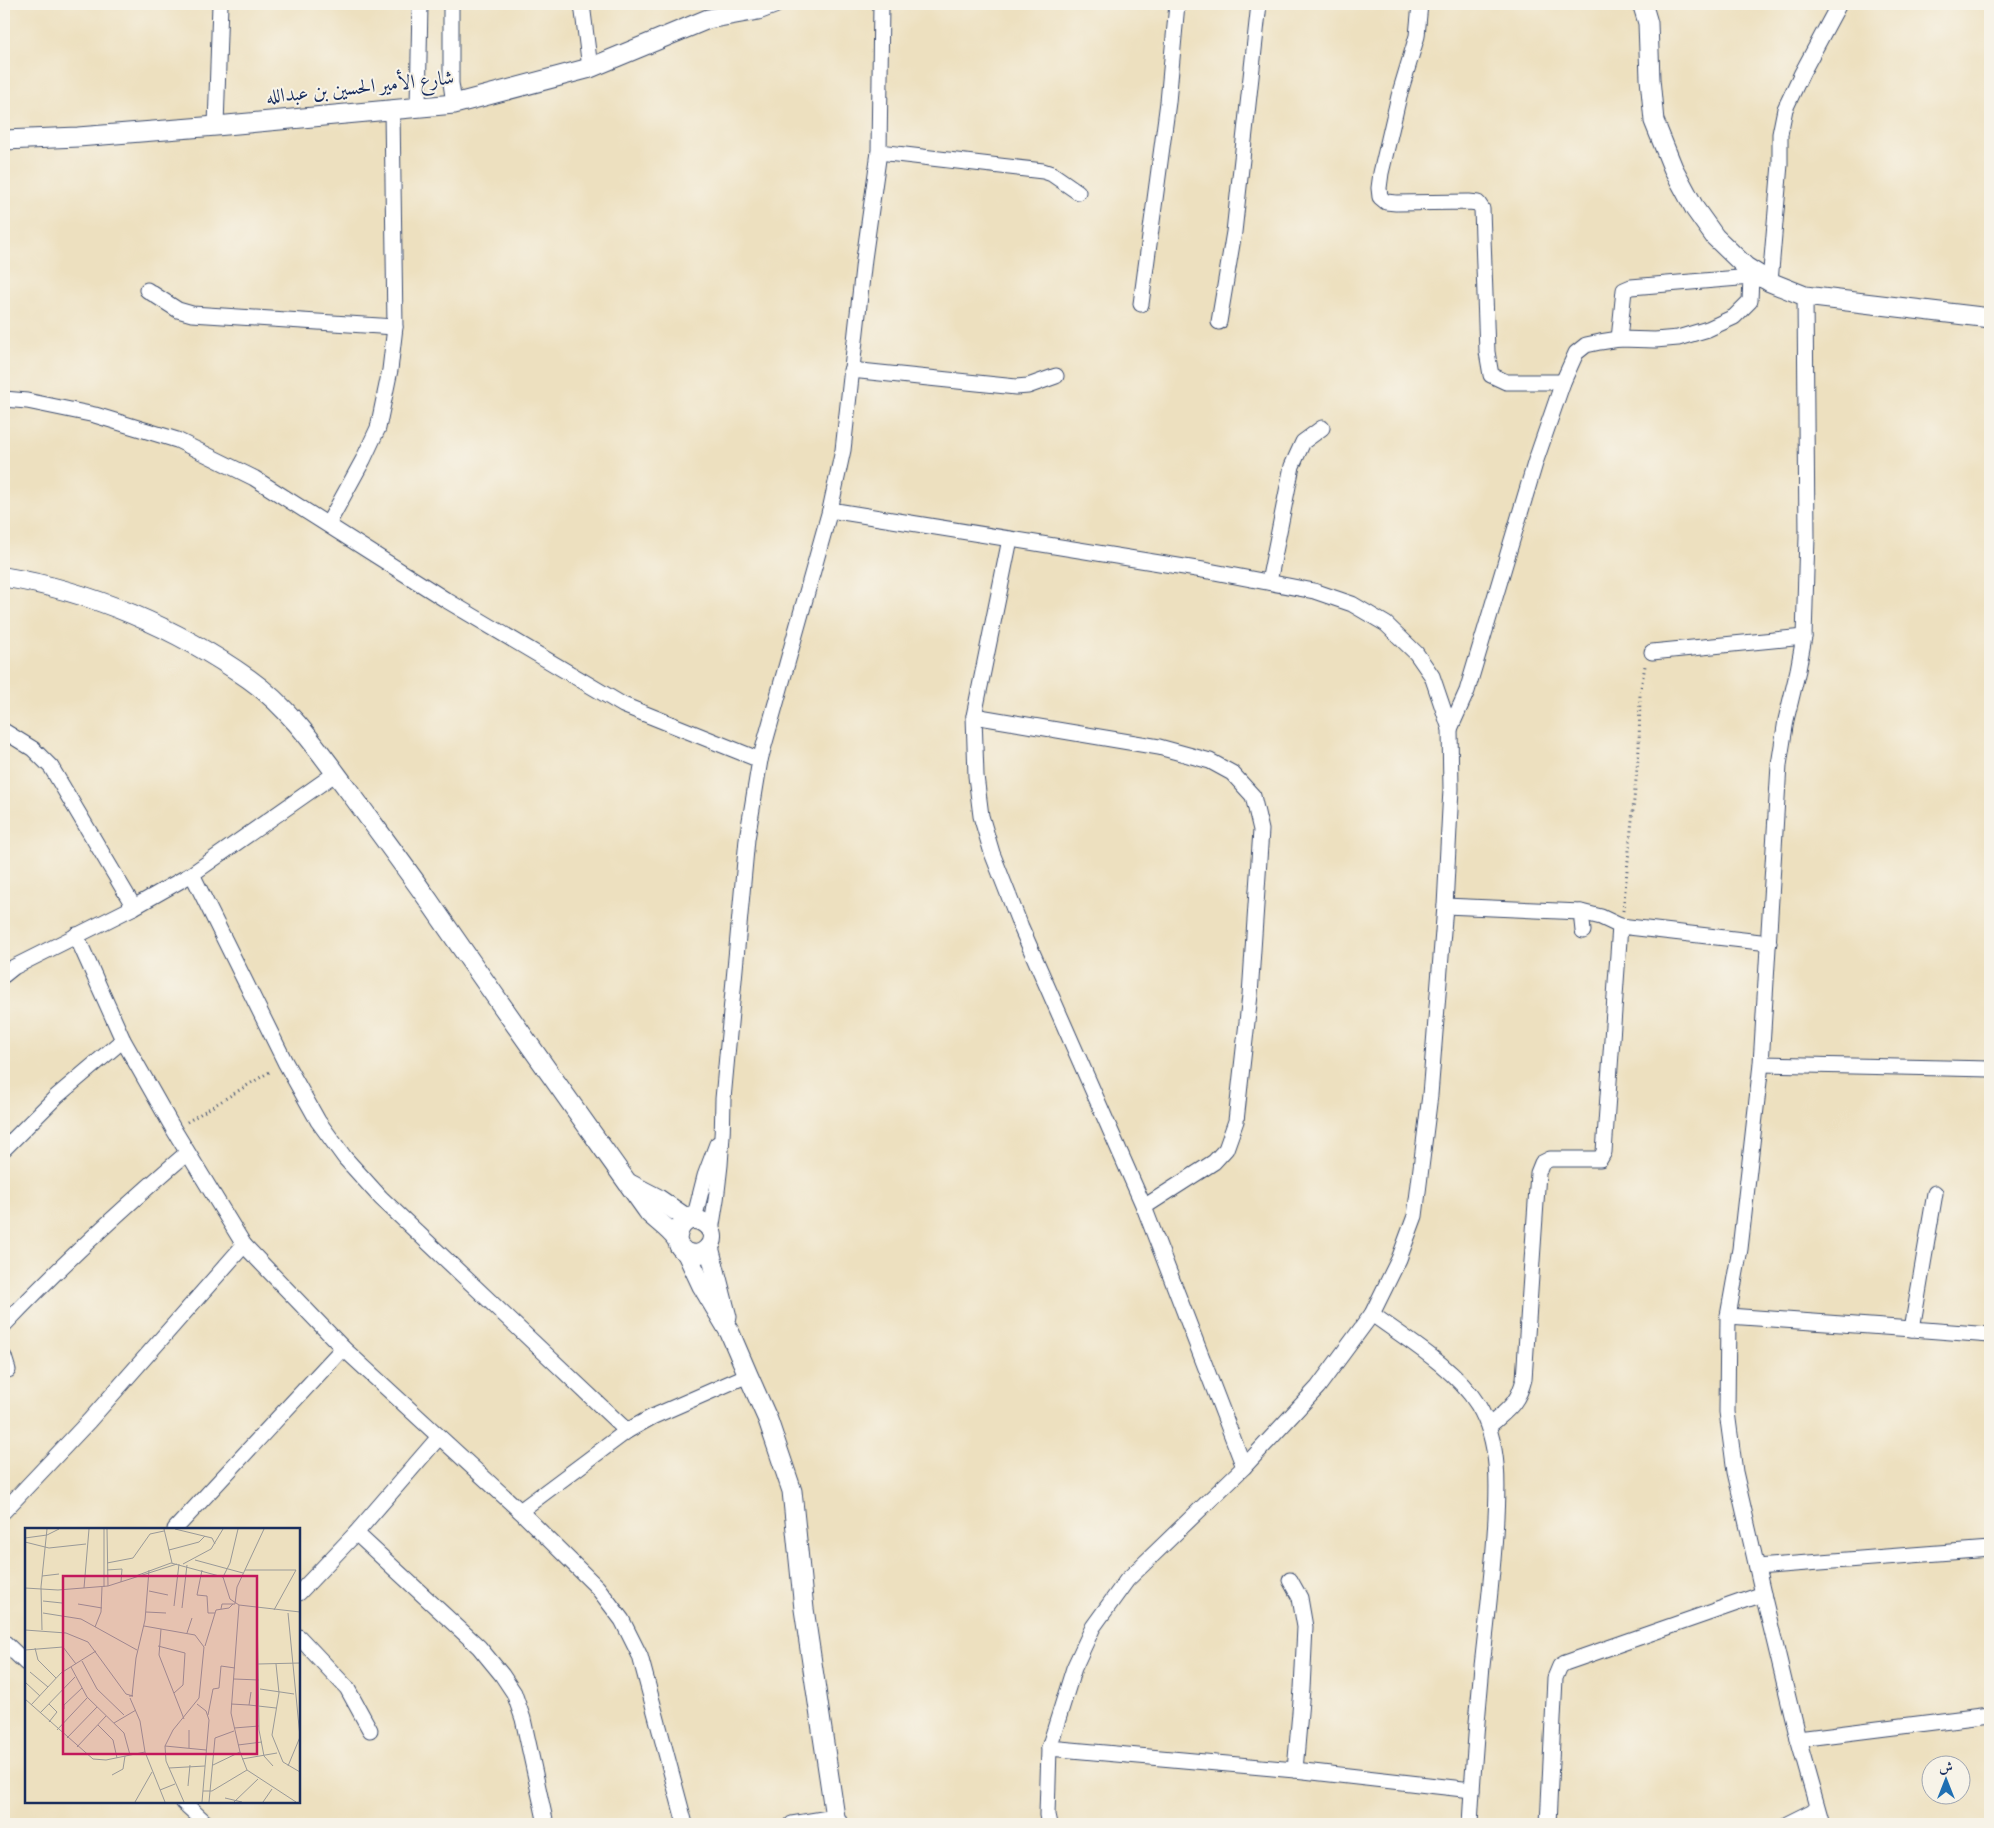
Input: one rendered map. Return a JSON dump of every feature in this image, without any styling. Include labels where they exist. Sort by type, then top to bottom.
[{"type":"street","points":[[216,126],[220,4]]},
{"type":"street","points":[[418,107],[420,4]]},
{"type":"street","points":[[451,4],[454,104]]},
{"type":"street","points":[[582,4],[590,68]]},
{"type":"street","name":"شارع الأمير الحسين بن عبدالله","points":[[708,19],[727,4]]},
{"type":"street","name":"شارع الأمير الحسين بن عبدالله","points":[[4,140],[78,137],[216,126],[454,104],[590,68],[708,19],[758,10],[774,4]]},
{"type":"street","points":[[4,577],[70,591],[152,623],[192,643],[250,680],[283,709],[307,734],[402,863],[649,1213],[682,1246],[695,1255],[703,1253],[710,1239],[719,1185],[723,1099],[747,838],[760,760],[830,510],[843,450],[864,259],[879,152],[881,4]]},
{"type":"street","points":[[1141,304],[1168,102],[1177,4]]},
{"type":"street","points":[[1219,322],[1234,232],[1259,4]]},
{"type":"street","points":[[1420,4],[1417,36],[1399,96],[1381,173],[1380,197],[1386,202],[1396,203],[1475,202],[1480,206],[1482,209],[1487,352],[1491,375],[1496,379],[1506,382],[1563,382]]},
{"type":"street","points":[[1643,4],[1648,24],[1654,121],[1673,168],[1695,209],[1715,237],[1746,267],[1770,282]]},
{"type":"street","points":[[1770,282],[1780,164],[1780,134],[1786,109],[1802,73],[1839,4]]},
{"type":"street","points":[[328,524],[378,428],[390,370],[395,327],[392,110]]},
{"type":"street","points":[[879,152],[1043,170],[1078,192]]},
{"type":"street","points":[[1619,339],[1624,290],[1631,286],[1751,278],[1770,282],[1805,296],[1990,318]]},
{"type":"street","points":[[1450,729],[1467,692],[1536,460],[1563,382],[1576,353],[1586,345],[1619,339],[1654,340],[1678,338],[1708,329],[1734,317],[1750,301],[1751,278]]},
{"type":"street","points":[[147,290],[178,310],[192,314],[395,327]]},
{"type":"street","points":[[1805,296],[1807,537],[1804,637],[1786,720],[1779,765],[1761,1064],[1740,1249],[1728,1316],[1727,1412],[1735,1472],[1763,1594],[1798,1739],[1822,1824]]},
{"type":"street","points":[[851,370],[1016,387],[1028,386],[1056,376]]},
{"type":"street","points":[[4,399],[27,401],[95,415],[177,440],[254,478],[446,600],[623,705],[760,760]]},
{"type":"street","points":[[1269,582],[1292,466],[1303,442],[1322,428]]},
{"type":"street","points":[[830,510],[1269,582],[1314,591],[1352,604],[1386,624],[1416,653],[1432,676],[1450,729],[1451,789],[1445,906],[1430,1095],[1415,1216],[1399,1259],[1372,1314],[1318,1387],[1244,1467],[1126,1580],[1093,1627],[1074,1668],[1049,1748],[1047,1815],[1049,1824]]},
{"type":"street","points":[[1010,539],[974,716],[976,776],[981,816],[992,853],[1021,927],[1144,1207],[1244,1467]]},
{"type":"street","points":[[1652,652],[1804,637]]},
{"type":"street","points":[[974,716],[1159,747],[1210,761],[1232,772],[1253,796],[1261,830],[1250,995],[1236,1121],[1226,1149],[1214,1162],[1144,1207]]},
{"type":"street","points":[[4,730],[33,749],[52,767],[134,907]]},
{"type":"street","points":[[7,966],[134,907],[192,874],[336,774]]},
{"type":"street","points":[[192,874],[285,1062],[318,1122],[346,1158],[381,1198],[627,1431]]},
{"type":"street","points":[[1445,906],[1581,912],[1601,917],[1620,926],[1769,943]]},
{"type":"street","points":[[1581,912],[1583,931]]},
{"type":"street","points":[[1489,1426],[1510,1408],[1519,1396],[1524,1379],[1538,1173],[1542,1163],[1550,1159],[1600,1159],[1604,1152],[1620,926]]},
{"type":"street","points":[[76,935],[124,1040],[187,1153],[244,1245],[343,1348],[520,1511],[597,1587],[622,1620],[640,1656],[685,1824]]},
{"type":"street","points":[[4,1150],[57,1096],[124,1040]]},
{"type":"street","points":[[1761,1064],[1990,1069]]},
{"type":"street","points":[[691,1220],[723,1129]]},
{"type":"street","points":[[4,1325],[52,1274],[120,1210],[187,1153]]},
{"type":"street","points":[[627,1183],[657,1198],[691,1220]]},
{"type":"street","points":[[1912,1329],[1935,1192]]},
{"type":"street","points":[[730,1333],[708,1225],[701,1220],[691,1220],[682,1224],[678,1231],[682,1246],[702,1286],[730,1333],[768,1420],[792,1491],[804,1609],[837,1821],[792,1824]]},
{"type":"street","points":[[4,1511],[89,1421],[244,1245]]},
{"type":"street","points":[[1372,1314],[1436,1362],[1466,1388],[1478,1404],[1489,1426],[1498,1484],[1470,1824]]},
{"type":"street","points":[[1728,1316],[1990,1335]]},
{"type":"street","points":[[177,1528],[343,1348]]},
{"type":"street","points":[[520,1511],[627,1431],[652,1417],[748,1375]]},
{"type":"street","points":[[300,1593],[356,1533],[439,1437]]},
{"type":"street","points":[[356,1533],[478,1647],[502,1675],[514,1693],[523,1719],[546,1824]]},
{"type":"street","points":[[1757,1567],[1990,1549]]},
{"type":"street","points":[[1290,1580],[1300,1598],[1305,1627],[1295,1770]]},
{"type":"street","points":[[1548,1824],[1555,1678],[1560,1666],[1763,1594]]},
{"type":"street","points":[[300,1638],[346,1688],[370,1730]]},
{"type":"street","points":[[4,1642],[25,1661]]},
{"type":"street","points":[[1798,1739],[1990,1715]]},
{"type":"street","points":[[1049,1748],[1295,1770],[1472,1790]]},
{"type":"street","points":[[184,1803],[207,1824]]},
{"type":"street","points":[[1786,1824],[1817,1809]]},
{"type":"path","points":[[1620,926],[1625,899],[1639,749],[1641,684],[1647,660],[1652,652]]},
{"type":"path","points":[[174,1130],[285,1062]]}]
